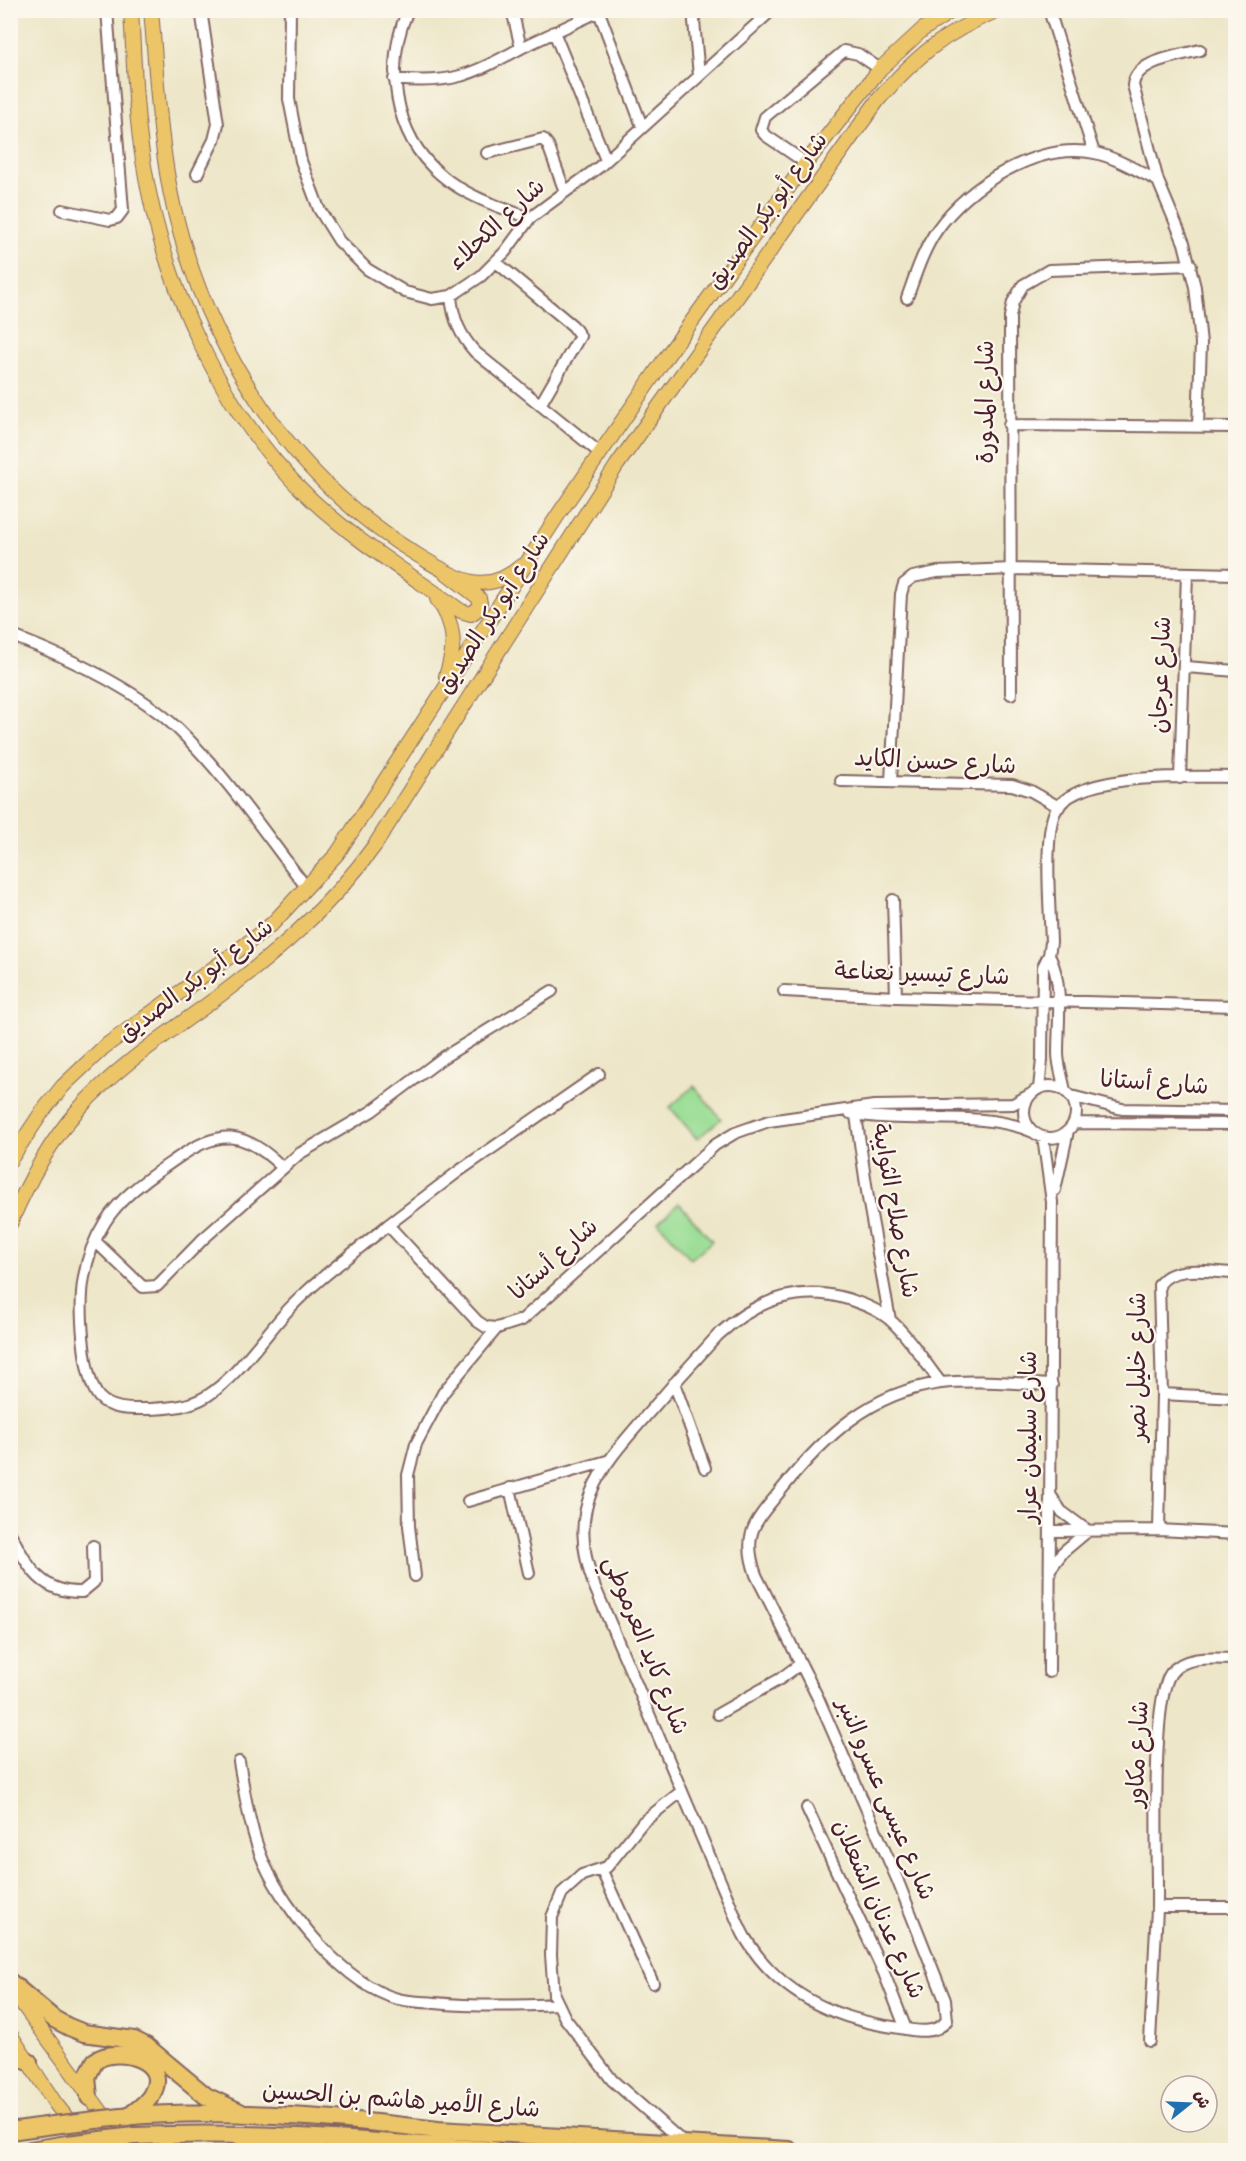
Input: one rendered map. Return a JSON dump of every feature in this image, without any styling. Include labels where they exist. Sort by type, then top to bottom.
[{"type":"highway","points":[[10,1982],[54,2019],[84,2033],[135,2040],[146,2046],[206,2096],[249,2116]]},
{"type":"highway","points":[[10,2053],[29,2062]]},
{"type":"highway","points":[[89,2097],[87,2078],[95,2061],[116,2053],[137,2056],[150,2066],[154,2073],[155,2089],[147,2102],[124,2117]]},
{"type":"highway","name":"شارع الأمير هاشم بن الحسين","points":[[10,2131],[124,2117],[249,2116],[789,2151]]},
{"type":"highway","points":[[224,2133],[278,2151]]},
{"type":"highway","name":"شارع الأمير هاشم بن الحسين","points":[[30,2151],[224,2133],[381,2140],[494,2151]]},
{"type":"main road","points":[[131,10],[138,122],[149,192],[169,263],[214,371],[237,410],[268,452],[312,500],[346,529],[466,614],[471,614],[479,608],[479,598],[476,594],[361,516],[324,482],[274,424],[251,393],[220,337],[186,252],[174,207],[164,153],[151,10]]},
{"type":"main road","name":"شارع أبو بكر الصديق","points":[[10,1160],[42,1112],[63,1086],[104,1047],[273,923],[307,888],[350,837],[442,690],[600,453],[806,163],[880,69],[922,30],[953,10]]},
{"type":"main road","name":"شارع أبو بكر الصديق","points":[[10,1224],[44,1156],[78,1110],[131,1059],[277,951],[312,920],[341,889],[375,845],[617,465],[878,100],[923,52],[961,27],[998,10]]},
{"type":"main road","points":[[440,568],[464,581],[489,583],[512,574],[534,554]]},
{"type":"main road","points":[[429,588],[447,612],[453,630],[453,651],[442,690]]},
{"type":"main road","points":[[10,1987],[89,2097],[132,2143]]},
{"type":"main road","points":[[10,2034],[54,2103],[92,2151]]},
{"type":"street","points":[[62,210],[110,220],[117,218],[123,210],[107,10]]},
{"type":"street","points":[[197,174],[214,140],[218,124],[201,10]]},
{"type":"street","name":"شارع الكحلاء","points":[[290,10],[289,99],[301,161],[319,209],[352,255],[382,280],[415,296],[432,299],[451,296],[463,290],[496,262],[530,218],[588,177],[772,10]]},
{"type":"street","points":[[408,10],[396,51],[394,79],[400,109],[410,134],[428,163],[439,174],[466,191],[530,218]]},
{"type":"street","points":[[512,10],[521,48]]},
{"type":"street","points":[[693,10],[699,76]]},
{"type":"street","points":[[1049,10],[1094,153]]},
{"type":"street","points":[[394,79],[435,82],[452,80],[489,65],[601,11],[642,126]]},
{"type":"street","points":[[554,32],[606,160]]},
{"type":"street","points":[[1198,426],[1201,328],[1191,265],[1180,232],[1158,181],[1133,90],[1135,76],[1144,67],[1200,50]]},
{"type":"street","points":[[806,163],[765,135],[761,130],[765,117],[844,51],[858,54],[880,69]]},
{"type":"street","points":[[487,153],[543,139],[548,145],[565,192]]},
{"type":"street","points":[[907,298],[935,232],[946,218],[978,190],[1025,161],[1068,151],[1094,153],[1118,161],[1158,181]]},
{"type":"street","points":[[496,262],[573,326],[580,336],[540,405]]},
{"type":"street","name":"شارع المدورة","points":[[1011,694],[1012,569],[1008,425],[1010,317],[1013,302],[1023,285],[1049,270],[1191,265]]},
{"type":"street","points":[[451,296],[455,319],[466,342],[600,453]]},
{"type":"street","points":[[1008,425],[1236,427]]},
{"type":"street","points":[[891,781],[902,588],[918,574],[1012,569],[1236,574]]},
{"type":"street","name":"شارع عرجان","points":[[1180,777],[1186,667],[1187,574]]},
{"type":"street","points":[[10,635],[98,675],[175,727],[229,785],[307,888]]},
{"type":"street","points":[[1186,667],[1236,671]]},
{"type":"street","points":[[1049,955],[1055,967],[1059,1001],[1058,1056],[1068,1093],[1075,1105],[1071,1127],[1051,1138],[1038,1134],[1024,1113],[1026,1103],[1035,1091],[1042,1060],[1043,967],[1049,955],[1050,846],[1054,815],[1059,807],[1077,793],[1096,786],[1180,777],[1236,777]]},
{"type":"street","name":"شارع حسن الكايد","points":[[841,781],[1012,785],[1031,790],[1059,807]]},
{"type":"street","points":[[893,900],[896,997]]},
{"type":"street","points":[[96,1242],[139,1284],[152,1288],[282,1167],[317,1143],[372,1111],[444,1057],[552,991]]},
{"type":"street","name":"شارع تيسير نعناعة","points":[[784,991],[896,997],[1236,1006]]},
{"type":"street","points":[[282,1167],[266,1151],[242,1138],[215,1138],[202,1142],[129,1193],[105,1222],[87,1263],[82,1293],[87,1359],[94,1387],[104,1401],[120,1408],[169,1408],[187,1405],[216,1389],[303,1295],[388,1225],[459,1171],[599,1074]]},
{"type":"street","points":[[1035,1091],[1048,1086],[1068,1093]]},
{"type":"street","name":"شارع أستانا","points":[[855,1112],[874,1106],[1013,1104],[1035,1091]]},
{"type":"street","name":"شارع أستانا","points":[[1068,1093],[1122,1109],[1236,1111]]},
{"type":"street","name":"شارع أستانا","points":[[416,1576],[409,1526],[408,1475],[416,1444],[443,1393],[497,1328],[522,1320],[652,1200],[726,1138],[769,1121],[844,1111],[876,1118],[997,1121],[1038,1134]]},
{"type":"street","name":"شارع صلاح الثوايبة","points":[[855,1112],[890,1320]]},
{"type":"street","name":"شارع أستانا","points":[[1071,1127],[1236,1124]]},
{"type":"street","name":"شارع سليمان عرار","points":[[1052,1202],[1071,1127]]},
{"type":"street","name":"شارع سليمان عرار","points":[[1038,1134],[1052,1202],[1052,1531],[1049,1672]]},
{"type":"street","points":[[388,1225],[477,1321],[486,1327],[497,1328]]},
{"type":"street","name":"شارع خليل نصر","points":[[1159,1530],[1162,1394],[1159,1286],[1169,1276],[1183,1272],[1236,1273]]},
{"type":"street","name":"شارع كايد العرموطي","points":[[906,2029],[854,2019],[809,2002],[781,1981],[745,1937],[594,1585],[584,1554],[583,1530],[588,1501],[597,1476],[607,1461],[718,1335],[753,1308],[782,1296],[809,1292],[832,1295],[868,1306],[890,1320],[941,1383]]},
{"type":"street","points":[[674,1383],[705,1468]]},
{"type":"street","points":[[941,1383],[1052,1385]]},
{"type":"street","name":"شارع عيسى عسرو النبر","points":[[906,2029],[939,2029],[947,2020],[948,2008],[897,1879],[751,1560],[749,1547],[755,1522],[815,1448],[867,1409],[914,1389],[941,1383]]},
{"type":"street","points":[[1162,1394],[1236,1398]]},
{"type":"street","points":[[468,1501],[607,1461]]},
{"type":"street","points":[[510,1488],[529,1573]]},
{"type":"street","points":[[1051,1496],[1061,1511],[1088,1531]]},
{"type":"street","points":[[1052,1531],[1159,1530],[1236,1534]]},
{"type":"street","points":[[1051,1568],[1063,1552],[1088,1531]]},
{"type":"street","points":[[10,1533],[36,1575],[47,1585],[60,1590],[82,1592],[94,1582],[93,1546]]},
{"type":"street","name":"شارع مكاور","points":[[1150,2041],[1157,1907],[1158,1779],[1161,1715],[1166,1684],[1171,1673],[1187,1662],[1200,1659],[1236,1659]]},
{"type":"street","points":[[718,1714],[800,1664]]},
{"type":"street","points":[[239,1762],[250,1818],[264,1863],[300,1920],[345,1969],[380,1992],[399,2000],[465,2006],[557,2004]]},
{"type":"street","points":[[682,1791],[644,1822],[613,1861],[602,1871],[582,1875],[562,1893],[553,1910],[551,1975],[557,2004],[575,2032],[612,2080],[655,2120],[687,2145]]},
{"type":"street","name":"شارع عدنان الشعلان","points":[[807,1808],[884,1973],[906,2029]]},
{"type":"street","points":[[602,1871],[653,1983]]},
{"type":"street","points":[[1157,1907],[1236,1907]]},
{"type":"street","points":[[644,2142],[656,2138],[659,2132],[655,2120]]},
{"type":"green space","points":[[694,1086],[721,1119],[697,1139],[670,1107]]},
{"type":"green space","points":[[679,1203],[712,1241],[691,1259],[658,1222]]}]
